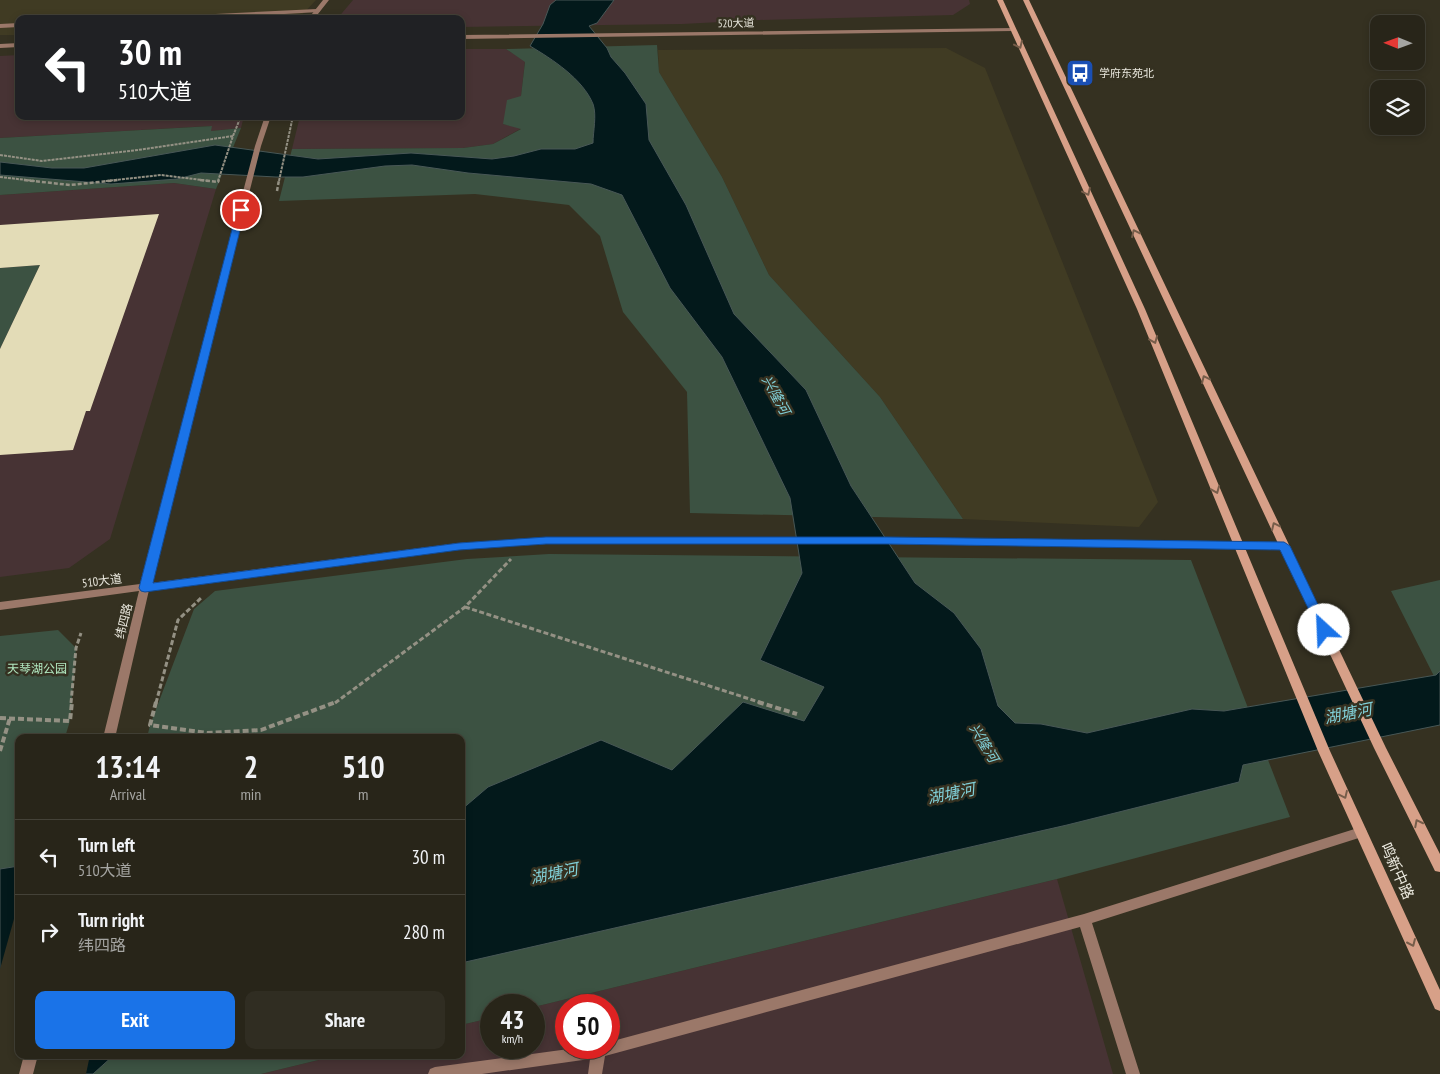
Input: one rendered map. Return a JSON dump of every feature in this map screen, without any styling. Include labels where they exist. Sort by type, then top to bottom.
[{"type":"main road","name":"鸣新中路","points":[[1000,0],[1141,309],[1324,751],[1440,1005]]},
{"type":"main road","points":[[1026,0],[1348,681],[1440,867]]},
{"type":"street","points":[[314,15],[326,0]]},
{"type":"street","points":[[236,15],[317,11]]},
{"type":"street","points":[[0,26],[15,25]]},
{"type":"street","name":"520大道","points":[[465,37],[1012,29]]},
{"type":"street","points":[[0,46],[15,45]]},
{"type":"street","name":"纬四路","points":[[110,734],[246,190],[267,120]]},
{"type":"street","name":"510大道","points":[[0,606],[459,546],[546,541],[887,540],[1284,546]]},
{"type":"street","points":[[620,1045],[1084,920],[1361,832]]},
{"type":"street","points":[[1084,920],[1133,1074]]},
{"type":"street","points":[[435,1074],[555,1057]]},
{"type":"street","points":[[26,1074],[30,1059]]},
{"type":"street","points":[[595,1074],[597,1059]]},
{"type":"path","points":[[0,177],[70,185],[161,175],[218,182],[239,120]]},
{"type":"path","points":[[277,191],[292,120]]},
{"type":"path","points":[[0,154],[42,161],[138,150],[233,136]]},
{"type":"path","points":[[201,598],[178,620],[150,725],[207,733],[261,730],[332,704],[465,607],[515,556]]},
{"type":"path","points":[[465,607],[797,714]]},
{"type":"path","points":[[0,718],[70,721],[76,648],[81,633]]},
{"type":"path","points":[[0,751],[10,718]]},
{"type":"shaded area","points":[[0,0],[316,0],[302,15],[15,15],[15,35],[0,35]]},
{"type":"shaded area","points":[[353,0],[969,0],[970,4],[953,15],[682,24],[465,27],[465,15],[340,15]]},
{"type":"shaded area","points":[[946,48],[985,68],[1158,502],[1139,527],[963,519],[880,397],[769,275],[722,177],[659,72],[658,50]]},
{"type":"shaded area","points":[[465,49],[506,49],[525,61],[521,97],[503,124],[522,128],[493,144],[463,148],[292,149],[299,120],[465,120]]},
{"type":"shaded area","points":[[15,55],[15,120],[243,120],[241,128],[211,131],[211,126],[0,138],[0,56]]},
{"type":"shaded area","points":[[174,183],[216,189],[110,539],[69,568],[0,577],[0,195]]},
{"type":"shaded area","points":[[1057,879],[1113,1074],[261,1074],[323,1059],[465,1059],[465,1024],[480,1021],[480,1059],[545,1059],[545,1004],[555,1002],[555,1059],[620,1059],[620,994],[587,994]]},
{"type":"green space","points":[[657,45],[659,72],[722,177],[769,275],[880,397],[963,519],[690,513],[687,392],[623,312],[600,236],[569,205],[475,194],[279,201],[292,149],[463,148],[493,144],[521,129],[503,124],[507,100],[521,96],[525,62],[506,49]]},
{"type":"green space","points":[[212,126],[211,131],[241,128],[216,189],[174,183],[0,195],[0,138]]},
{"type":"green space","points":[[40,265],[0,349],[0,268]]},
{"type":"green space","points":[[549,554],[1191,560],[1290,817],[1057,879],[587,994],[555,994],[555,1002],[545,1004],[545,994],[480,994],[480,1021],[465,1024],[465,734],[148,734],[194,609],[215,591],[467,559]]},
{"type":"green space","points":[[1440,580],[1440,688],[1391,591]]},
{"type":"green space","name":"天琴湖公园","points":[[58,630],[76,648],[70,721],[66,734],[15,734],[15,893],[0,939],[0,636]]},
{"type":"green space","points":[[84,1059],[323,1059],[261,1074],[82,1074]]},
{"type":"water","points":[[556,0],[614,0],[597,23],[589,26],[607,48],[611,57],[625,73],[646,104],[649,140],[686,205],[734,314],[806,390],[851,486],[915,583],[954,613],[981,649],[998,706],[1015,723],[1041,724],[1087,733],[1192,709],[1224,711],[1436,675],[1440,671],[1440,725],[1243,765],[1239,782],[1067,825],[465,962],[465,807],[488,787],[601,740],[672,770],[743,702],[804,721],[824,687],[760,660],[802,573],[790,498],[722,357],[670,288],[622,195],[591,184],[468,173],[412,165],[385,166],[303,177],[201,173],[177,179],[111,184],[0,175],[0,162],[52,168],[84,168],[215,145],[318,159],[411,153],[492,159],[541,149],[575,149],[593,143],[595,118],[593,104],[582,86],[566,70],[530,46],[543,24],[550,5]]},
{"type":"water","points":[[15,867],[15,1059],[110,1059],[93,1074],[0,1074],[0,869]]},
{"type":"pier","points":[[15,915],[15,1059],[89,1059],[86,1074],[0,1074],[0,969]]},
{"type":"building","points":[[159,214],[90,411],[86,411],[73,450],[0,455],[0,349],[40,265],[0,268],[0,225]]},
{"type":"place","name":"学府东苑北","points":[[1080,73]]},
{"type":"route","points":[[241,210],[145,588],[459,546],[546,541],[887,540],[1284,546],[1324,630]]},
{"type":"water label","name":"兴隆河","points":[[776,395]]},
{"type":"water label","name":"湖塘河","points":[[1348,713]]},
{"type":"water label","name":"兴隆河","points":[[984,743]]},
{"type":"water label","name":"湖塘河","points":[[951,793]]},
{"type":"water label","name":"湖塘河","points":[[554,873]]}]
